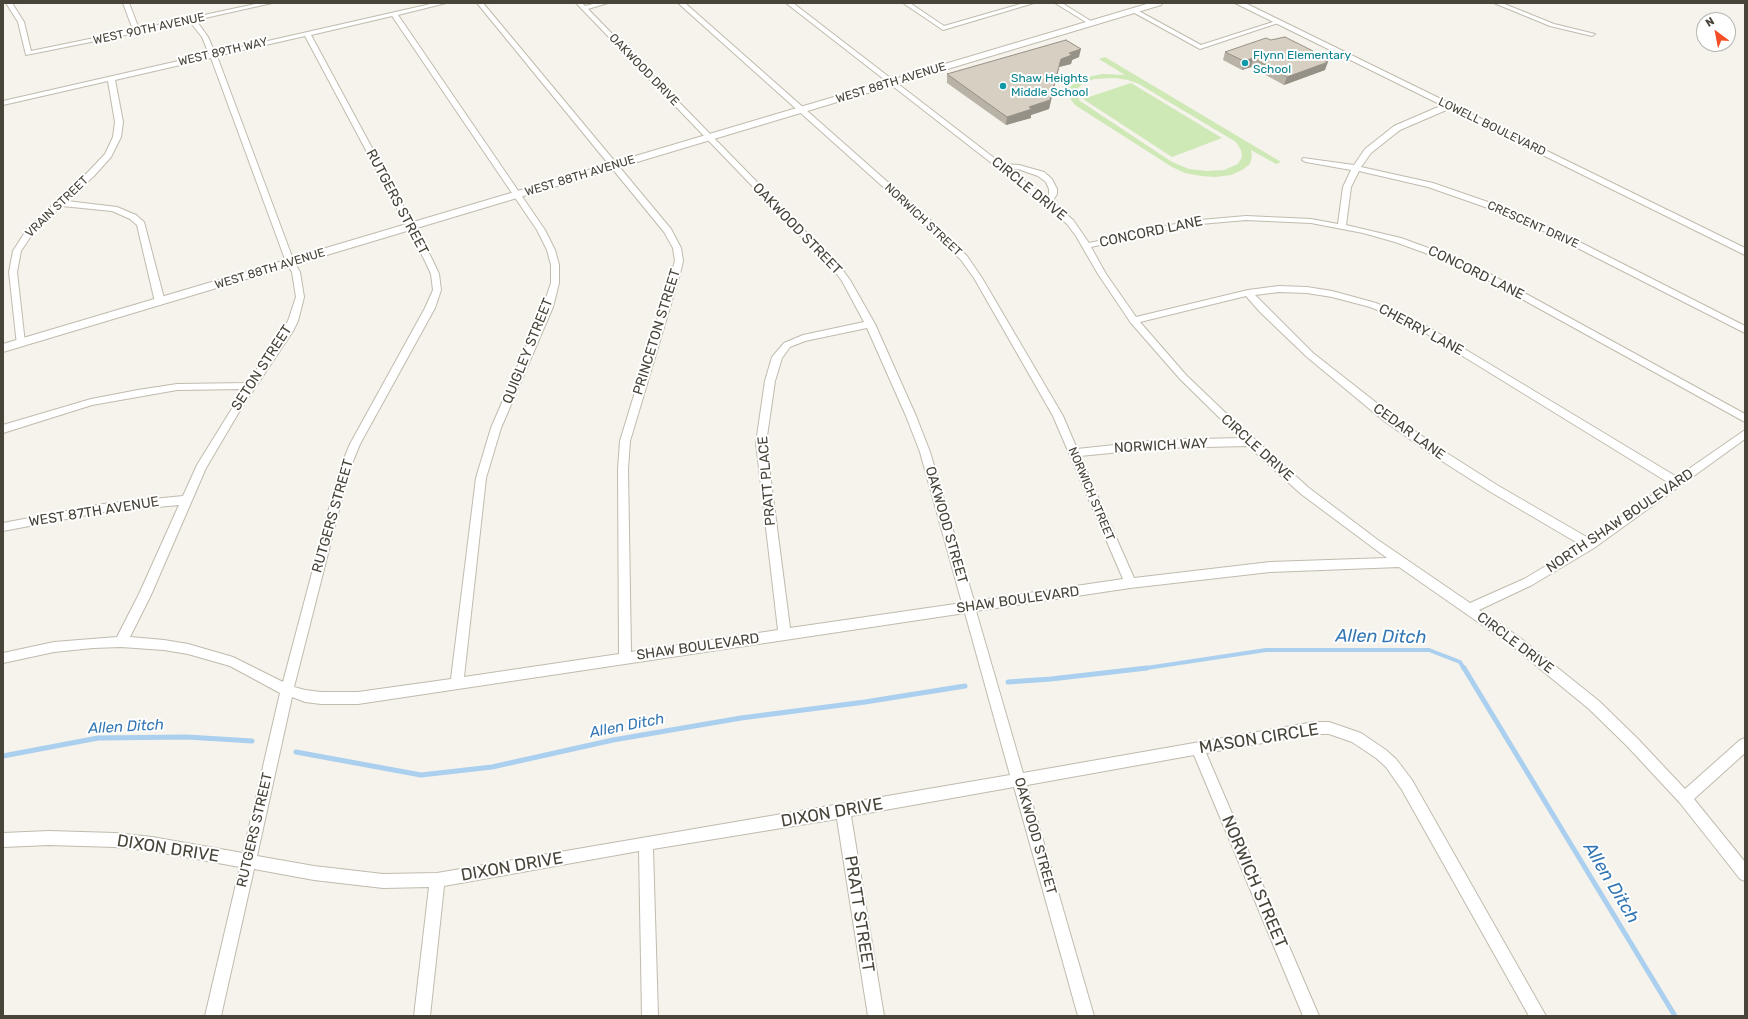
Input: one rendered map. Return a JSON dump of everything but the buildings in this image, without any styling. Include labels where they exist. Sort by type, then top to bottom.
[{"type":"street","name":"WEST 90TH AVENUE","points":[[9,3],[21,22],[28,54],[269,3]]},
{"type":"street","points":[[126,3],[138,31]]},
{"type":"street","points":[[234,3],[237,10]]},
{"type":"street","name":"WEST 89TH WAY","points":[[3,102],[443,3]]},
{"type":"street","name":"PRINCETON STREET","points":[[480,3],[668,231],[677,248],[679,261],[676,274],[625,441],[623,469],[625,658]]},
{"type":"street","points":[[581,6],[605,3]]},
{"type":"street","name":"NORWICH STREET","points":[[681,3],[922,217],[964,258],[978,278],[1058,416],[1130,583]]},
{"type":"street","name":"CIRCLE DRIVE","points":[[789,3],[1002,166],[1048,202],[1070,222],[1106,280],[1134,321],[1183,377],[1249,442],[1305,491],[1374,544],[1515,641],[1583,696],[1634,743],[1685,798],[1734,858],[1745,874]]},
{"type":"street","points":[[906,3],[943,28],[1030,3]]},
{"type":"street","points":[[1058,3],[1092,23]]},
{"type":"street","name":"WEST 88TH AVENUE","points":[[3,348],[1158,3]]},
{"type":"street","name":"LOWELL BOULEVARD","points":[[1239,3],[1745,252]]},
{"type":"street","points":[[1497,3],[1552,25],[1592,34]]},
{"type":"street","name":"OAKWOOD DRIVE","points":[[581,6],[709,138]]},
{"type":"street","points":[[1133,10],[1200,47],[1278,22]]},
{"type":"street","name":"QUIGLEY STREET","points":[[394,14],[541,230],[551,250],[555,265],[555,283],[548,307],[496,428],[481,478],[458,684]]},
{"type":"street","name":"SETON STREET","points":[[121,642],[145,596],[186,500],[218,436],[288,331],[300,296],[299,282],[296,272],[290,262],[213,55],[205,37],[192,20]]},
{"type":"street","name":"RUTGERS STREET","points":[[213,1016],[287,690],[344,471],[355,444],[430,308],[437,290],[435,274],[307,33]]},
{"type":"street","name":"VRAIN STREET","points":[[20,343],[13,272],[17,251],[30,231],[101,165],[108,155],[117,137],[119,122],[111,78]]},
{"type":"street","points":[[1342,226],[1347,187],[1356,168],[1368,151],[1407,122],[1448,106]]},
{"type":"street","name":"OAKWOOD STREET","points":[[709,138],[839,271],[846,280],[870,324],[911,416],[925,452],[1086,1016]]},
{"type":"street","name":"CRESCENT DRIVE","points":[[1306,160],[1356,168],[1430,185],[1519,217],[1551,231],[1745,330]]},
{"type":"street","points":[[1002,166],[1019,167],[1041,174],[1054,188],[1053,194],[1048,202]]},
{"type":"street","points":[[61,202],[114,209],[133,217],[141,224],[160,302]]},
{"type":"street","name":"CONCORD LANE","points":[[1086,246],[1189,223],[1232,218],[1296,220],[1342,226],[1398,240],[1427,249],[1469,267],[1745,418]]},
{"type":"street","name":"CHERRY LANE","points":[[1134,321],[1248,293],[1279,289],[1322,292],[1366,303],[1398,315],[1425,329],[1677,482]]},
{"type":"street","name":"CEDAR LANE","points":[[1248,293],[1263,310],[1310,355],[1388,418],[1438,453],[1493,488],[1590,545]]},
{"type":"street","name":"PRATT PLACE","points":[[785,635],[761,443],[770,381],[777,357],[787,345],[802,338],[870,324]]},
{"type":"street","points":[[3,429],[74,407],[138,393],[177,387],[250,386]]},
{"type":"street","name":"NORTH SHAW BOULEVARD","points":[[1469,609],[1528,582],[1590,545],[1745,434]]},
{"type":"street","name":"NORWICH WAY","points":[[1074,453],[1161,444],[1249,442]]},
{"type":"street","name":"WEST 87TH AVENUE","points":[[3,528],[103,508],[186,500]]},
{"type":"street","name":"SHAW BOULEVARD","points":[[3,658],[54,647],[121,642],[164,645],[213,655],[250,669],[287,690],[305,696],[321,698],[358,698],[1130,583],[1270,567],[1402,562]]},
{"type":"street","name":"MASON CIRCLE","points":[[1018,780],[1314,728],[1329,728],[1356,737],[1381,754],[1394,767],[1417,800],[1538,1016]]},
{"type":"street","points":[[1685,798],[1745,744]]},
{"type":"street","name":"NORWICH STREET","points":[[1198,749],[1311,1016]]},
{"type":"street","name":"DIXON DRIVE","points":[[3,840],[49,838],[115,840],[152,844],[314,873],[383,881],[437,880],[1018,780]]},
{"type":"street","name":"PRATT STREET","points":[[843,811],[876,1016]]},
{"type":"street","points":[[646,843],[650,1016]]},
{"type":"street","points":[[422,1016],[437,880]]},
{"type":"green space","points":[[1105,57],[1281,162],[1276,164],[1251,150],[1252,156],[1250,164],[1231,175],[1215,177],[1201,176],[1185,173],[1172,167],[1075,105],[1069,97],[1069,88],[1079,79],[1102,74],[1125,75],[1099,59]],"holes":[[[1115,78],[1128,80],[1139,84],[1236,142],[1241,150],[1242,157],[1238,164],[1224,170],[1207,171],[1189,169],[1172,162],[1080,101],[1077,94],[1078,88],[1084,83],[1094,79]]]},
{"type":"green space","points":[[1131,83],[1222,138],[1172,157],[1083,99]]},
{"type":"waterway","name":"Allen Ditch","points":[[1145,668],[1266,650],[1429,650],[1460,662],[1464,669]]},
{"type":"waterway","name":"Allen Ditch","points":[[1008,682],[1051,679],[1145,668]]},
{"type":"waterway","name":"Allen Ditch","points":[[1140,669],[1145,668]]},
{"type":"waterway","name":"Allen Ditch","points":[[1464,668],[1675,1016]]},
{"type":"waterway","name":"Allen Ditch","points":[[296,752],[421,775],[492,767],[613,740],[741,718],[865,702],[965,686]]},
{"type":"waterway","name":"Allen Ditch","points":[[3,756],[98,738],[187,737],[252,741]]},
{"type":"place","name":"Flynn Elementary School","points":[[1245,63]]},
{"type":"place","name":"Shaw Heights Middle School","points":[[1003,86]]}]
